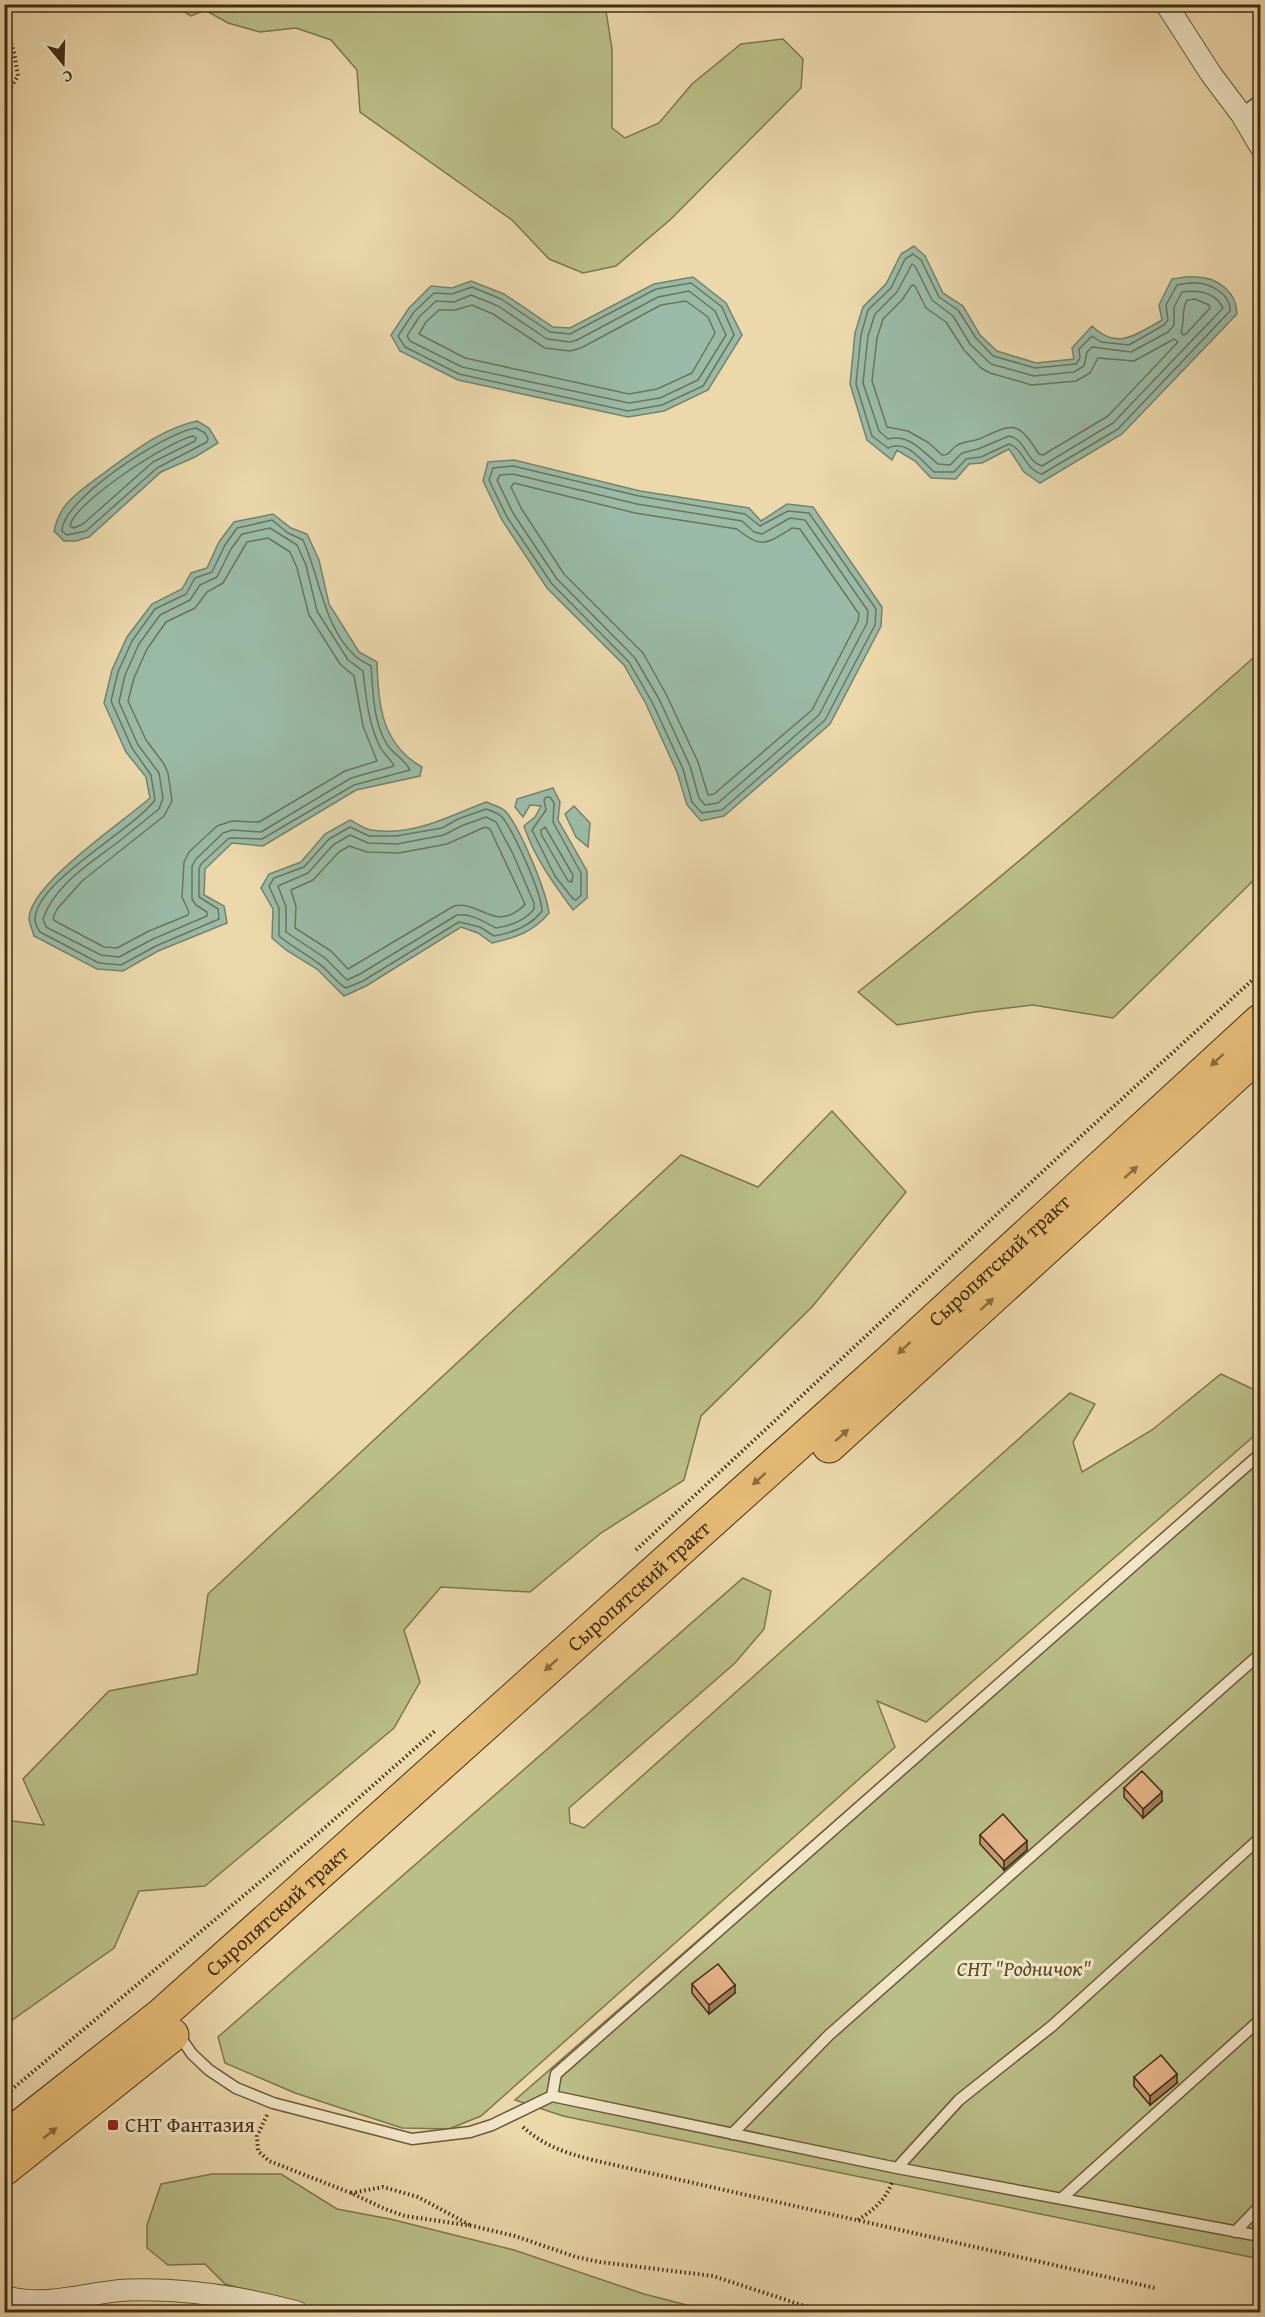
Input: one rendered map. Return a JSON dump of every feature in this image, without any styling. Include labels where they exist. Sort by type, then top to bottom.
[{"type":"main road","name":"Сыропятский тракт","points":[[4,2139],[160,2016],[187,1992],[873,1377],[1260,1021]]},
{"type":"main road","name":"Сыропятский тракт","points":[[4,2169],[176,2032],[903,1380],[1260,1053]]},
{"type":"street","points":[[1166,4],[1211,74],[1241,114],[1260,146]]},
{"type":"street","points":[[4,2296],[21,2301],[36,2301],[126,2290],[175,2290],[267,2304],[297,2313]]},
{"type":"lane","points":[[1241,114],[1260,100]]},
{"type":"lane","points":[[552,2096],[556,2074],[1260,1454]]},
{"type":"lane","points":[[732,2134],[830,2036],[1260,1654]]},
{"type":"lane","points":[[897,2168],[959,2100],[1052,2026],[1260,1838]]},
{"type":"lane","points":[[1062,2198],[1260,2020]]},
{"type":"lane","points":[[176,2032],[192,2054],[209,2070],[236,2088],[273,2103],[412,2139],[470,2132],[511,2116],[552,2096],[897,2168],[1260,2236]]},
{"type":"lane","points":[[1235,2232],[1260,2206]]},
{"type":"lane","points":[[4,2296],[18,2313]]},
{"type":"path","points":[[4,22],[14,52],[18,76],[9,90],[4,93]]},
{"type":"path","points":[[632,1555],[1067,1149],[1260,973]]},
{"type":"path","points":[[4,2096],[321,1831],[437,1729]]},
{"type":"path","points":[[273,2103],[257,2136],[258,2151],[268,2162],[351,2193],[385,2209],[405,2216],[473,2226],[516,2236],[584,2259],[712,2276],[823,2313]]},
{"type":"path","points":[[511,2116],[531,2134],[562,2152],[1155,2288]]},
{"type":"path","points":[[858,2221],[874,2209],[888,2193],[897,2168]]},
{"type":"path","points":[[351,2193],[383,2187],[418,2197],[473,2226]]},
{"type":"green space","points":[[173,5],[605,5],[612,49],[612,128],[625,138],[659,123],[692,84],[741,44],[783,39],[803,59],[801,88],[671,219],[616,266],[583,273],[549,259],[512,220],[360,112],[357,70],[331,40],[296,28],[260,32],[228,23],[205,10],[191,16]]},
{"type":"green space","points":[[1260,652],[1260,874],[1113,1018],[1033,1005],[897,1025],[858,992],[1062,825]]},
{"type":"green space","points":[[832,1111],[906,1192],[812,1307],[701,1416],[684,1480],[601,1533],[530,1592],[441,1587],[404,1630],[420,1682],[394,1728],[205,1886],[139,1891],[114,1948],[5,2025],[5,1820],[44,1825],[23,1779],[109,1691],[197,1674],[208,1594],[681,1155],[758,1187]]},
{"type":"green space","points":[[1221,1374],[1259,1392],[1254,1436],[926,1722],[877,1701],[895,1747],[481,2116],[449,2129],[402,2128],[295,2093],[225,2063],[218,2037],[743,1578],[771,1591],[764,1629],[735,1663],[569,1808],[570,1823],[584,1828],[1070,1393],[1095,1404],[1073,1442],[1082,1472],[1152,1430]]},
{"type":"green space","name":"СНТ \"Родничок\"","points":[[1260,1450],[1260,2259],[563,2116],[515,2100]]},
{"type":"green space","points":[[212,2174],[281,2174],[337,2209],[390,2219],[514,2250],[644,2294],[714,2312],[328,2312],[225,2284],[205,2264],[168,2265],[147,2248],[147,2225],[161,2184]]},
{"type":"water","points":[[914,246],[925,256],[943,293],[963,306],[980,335],[997,351],[1036,363],[1074,359],[1072,348],[1092,326],[1110,338],[1119,339],[1135,335],[1162,320],[1159,305],[1172,279],[1196,277],[1218,283],[1234,299],[1237,314],[1122,434],[1040,483],[1024,472],[1009,449],[982,463],[969,464],[956,479],[931,478],[915,461],[897,450],[892,460],[867,440],[850,384],[855,333],[863,307],[886,284],[901,254]]},
{"type":"water","points":[[693,277],[726,303],[742,335],[708,390],[664,411],[628,417],[458,380],[400,351],[391,335],[409,308],[431,286],[452,288],[471,281],[504,294],[553,327],[570,328],[654,284]]},
{"type":"water","points":[[197,421],[209,428],[218,443],[195,457],[161,472],[89,537],[76,541],[64,541],[54,531],[63,509],[83,488],[159,435]]},
{"type":"water","points":[[514,460],[640,491],[749,508],[761,521],[787,504],[813,507],[882,607],[881,626],[830,724],[724,816],[701,821],[687,805],[677,772],[646,704],[624,665],[547,588],[502,520],[483,481],[488,462]]},
{"type":"water","points":[[273,514],[291,528],[307,534],[319,560],[329,604],[359,652],[377,662],[381,708],[390,735],[409,758],[422,767],[420,776],[356,790],[263,846],[232,843],[205,869],[204,895],[224,906],[227,923],[158,951],[123,971],[97,969],[34,936],[29,918],[34,904],[61,871],[150,798],[146,777],[126,752],[104,703],[112,670],[127,637],[152,604],[182,589],[191,573],[207,568],[219,542],[234,522]]},
{"type":"water","points":[[553,788],[560,802],[558,820],[587,871],[587,898],[573,910],[539,859],[524,826],[535,817],[541,806],[530,805],[523,817],[515,807],[517,799]]},
{"type":"water","points":[[486,802],[503,809],[513,822],[526,846],[543,890],[549,913],[530,930],[492,943],[478,933],[461,927],[366,986],[344,996],[317,969],[286,950],[272,938],[273,909],[261,888],[269,874],[301,862],[325,834],[350,820],[371,830],[401,831],[445,819]]},
{"type":"water","points":[[574,806],[590,823],[588,847],[576,837],[565,814]]},
{"type":"building","points":[[1142,1771],[1162,1792],[1143,1809],[1124,1788]]},
{"type":"building","points":[[1003,1814],[1027,1841],[1004,1861],[980,1835]]},
{"type":"building","points":[[718,1964],[735,1985],[709,2005],[692,1984]]},
{"type":"building","points":[[1161,2055],[1177,2074],[1150,2096],[1134,2077]]},
{"type":"place","name":"СНТ Фантазия","points":[[113,2125]]}]
